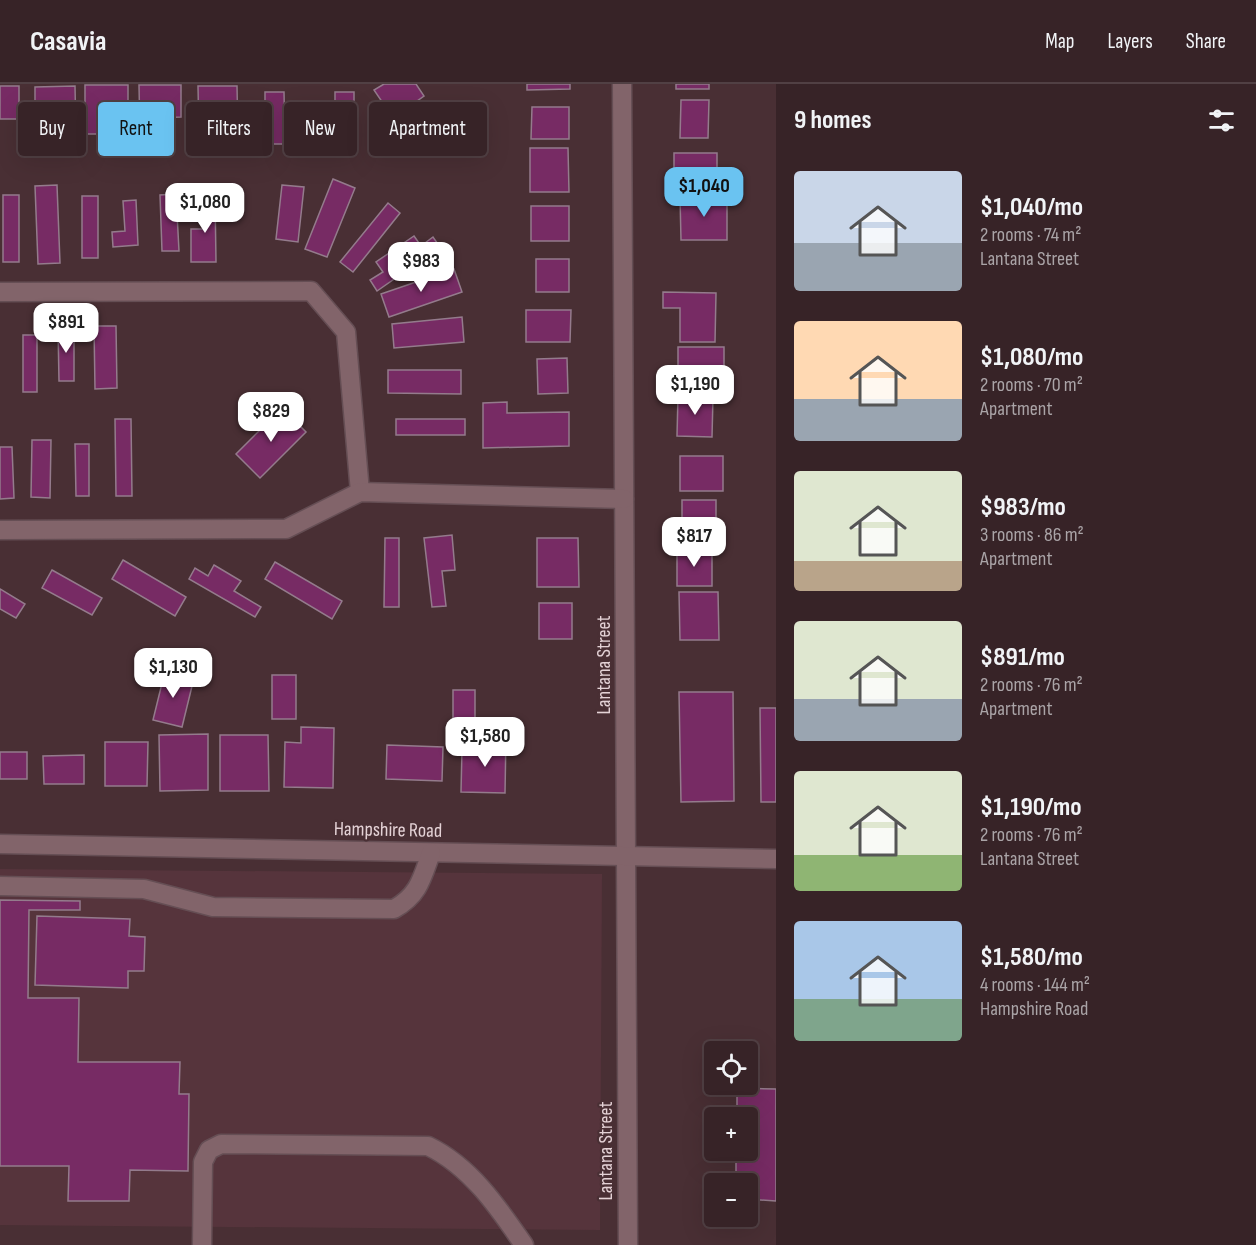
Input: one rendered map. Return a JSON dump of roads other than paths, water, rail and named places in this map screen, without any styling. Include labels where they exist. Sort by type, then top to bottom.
[{"type":"street","name":"Lantana Street","points":[[622,84],[628,1245]]},
{"type":"street","points":[[0,292],[311,291],[346,332],[360,492]]},
{"type":"street","points":[[0,530],[286,529],[360,492],[624,499]]},
{"type":"street","name":"Hampshire Road","points":[[0,844],[776,859]]},
{"type":"street","points":[[0,886],[144,889],[213,907],[394,909],[407,902],[418,888],[431,853]]},
{"type":"street","points":[[202,1245],[203,1162],[209,1150],[221,1144],[428,1146],[447,1155],[494,1201],[524,1245]]}]
